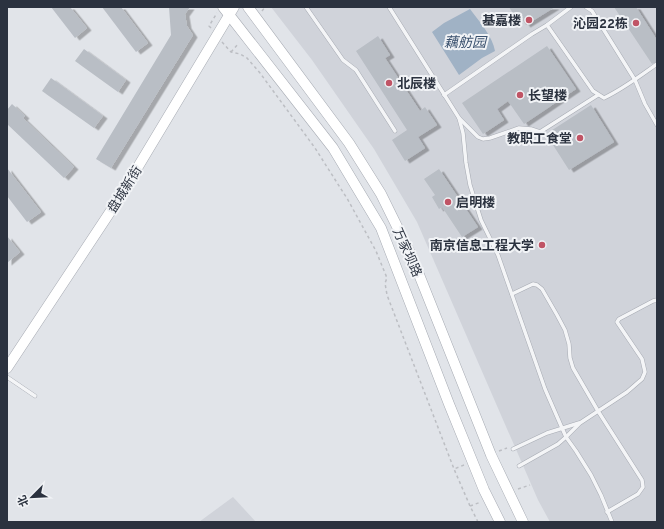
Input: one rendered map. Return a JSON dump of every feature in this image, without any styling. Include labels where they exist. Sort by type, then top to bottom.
[{"type":"main road","name":"万家坝路","points":[[223,7],[232,11],[333,148],[381,228],[449,404],[484,490],[500,522]]},
{"type":"main road","name":"万家坝路","points":[[248,7],[349,144],[381,194],[412,257],[491,454],[523,522]]},
{"type":"main road","name":"盘城新街","points":[[7,368],[118,200],[232,11]]},
{"type":"lane","points":[[306,7],[343,60],[356,70],[395,131]]},
{"type":"lane","points":[[388,7],[459,118],[478,137],[483,139],[490,138],[519,128],[531,129],[540,132],[598,95]]},
{"type":"lane","points":[[444,95],[571,7]]},
{"type":"lane","points":[[586,7],[592,11],[635,80],[645,104],[657,125]]},
{"type":"lane","points":[[547,25],[593,91],[604,98],[614,94],[657,64]]},
{"type":"lane","points":[[459,118],[463,133],[466,163],[472,192],[481,220],[498,255],[545,389],[566,437],[591,476],[612,522]]},
{"type":"lane","points":[[512,294],[533,284],[542,289],[564,330],[569,344],[570,358],[573,368],[598,411],[642,480],[643,487],[638,494],[607,512]]},
{"type":"lane","points":[[519,466],[558,444],[580,423],[636,385],[642,379],[645,372],[642,359],[617,322],[619,319],[657,300]]},
{"type":"lane","points":[[7,377],[35,396]]},
{"type":"lane","points":[[513,449],[547,433],[580,423]]},
{"type":"path","points":[[231,52],[240,54],[247,58],[316,148],[348,200],[376,251],[387,278],[385,283],[387,295],[454,469]]},
{"type":"shaded area","name":"南京信息工程大学","points":[[271,7],[657,7],[657,522],[550,522],[538,500],[417,222],[374,149],[312,60]]},
{"type":"shaded area","points":[[233,497],[256,522],[199,522]]},
{"type":"water","name":"藕舫园","points":[[470,9],[492,40],[495,51],[482,58],[459,75],[432,32],[444,23]]},
{"type":"building","points":[[51,7],[70,7],[87,28],[75,38]]},
{"type":"building","points":[[102,7],[121,7],[148,43],[136,52]]},
{"type":"building","points":[[169,7],[190,7],[185,14],[187,26],[193,35],[111,168],[96,159],[171,35]]},
{"type":"building","name":"基嘉楼","points":[[509,7],[555,7],[526,25],[518,13],[514,15]]},
{"type":"building","name":"沁园22栋","points":[[614,7],[636,7],[657,40],[657,61],[652,64]]},
{"type":"building","name":"北辰楼","points":[[378,36],[390,55],[385,58],[420,111],[425,107],[437,125],[418,137],[425,148],[405,161],[392,140],[407,130],[356,51]]},
{"type":"building","name":"长望楼","points":[[547,46],[576,89],[524,124],[508,101],[497,109],[504,120],[483,134],[462,103]]},
{"type":"building","points":[[84,49],[126,80],[118,92],[75,61]]},
{"type":"building","points":[[51,78],[103,116],[94,128],[42,91]]},
{"type":"building","points":[[12,104],[25,116],[23,118],[74,167],[64,178],[7,124],[7,110]]},
{"type":"building","name":"教职工食堂","points":[[591,105],[614,142],[569,170],[546,134]]},
{"type":"building","points":[[7,168],[41,212],[27,222],[7,196]]},
{"type":"building","name":"启明楼","points":[[439,169],[478,227],[462,237],[442,207],[439,209],[432,197],[435,195],[424,179]]},
{"type":"building","points":[[7,236],[20,252],[7,263]]},
{"type":"place","name":"基嘉楼","points":[[529,20]]},
{"type":"place","name":"沁园22栋","points":[[636,23]]},
{"type":"place","name":"北辰楼","points":[[389,83]]},
{"type":"place","name":"长望楼","points":[[520,95]]},
{"type":"place","name":"教职工食堂","points":[[580,138]]},
{"type":"place","name":"启明楼","points":[[448,202]]},
{"type":"place","name":"南京信息工程大学","points":[[542,245]]}]
